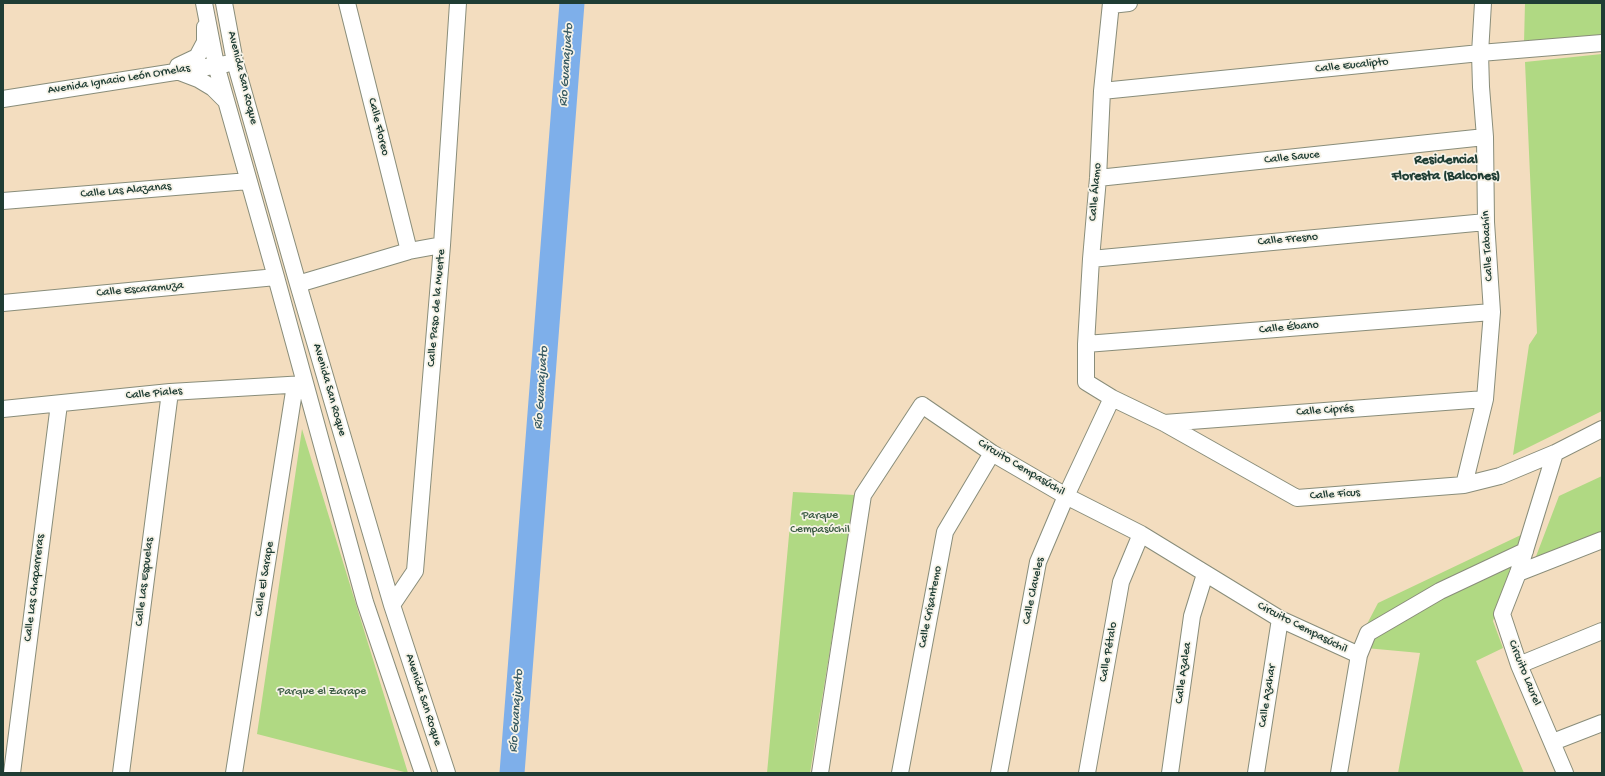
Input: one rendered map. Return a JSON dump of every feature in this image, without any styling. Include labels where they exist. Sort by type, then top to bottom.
[{"type":"street","name":"Avenida San Roque","points":[[224,3],[235,62],[298,284],[392,605],[447,773]]},
{"type":"street","name":"Calle Floreo","points":[[347,3],[409,251]]},
{"type":"street","name":"Calle Paso de la Muerte","points":[[392,605],[415,571],[442,245],[458,3]]},
{"type":"street","points":[[1111,4],[1129,3]]},
{"type":"street","name":"Calle Tabachín","points":[[1464,486],[1485,399],[1492,312],[1486,222],[1485,137],[1480,53],[1483,3]]},
{"type":"street","name":"Calle Álamo","points":[[1086,382],[1086,344],[1098,178],[1102,91],[1111,4]]},
{"type":"street","name":"Avenida San Roque","points":[[205,9],[216,65],[276,277],[300,385],[365,602],[423,773]]},
{"type":"street","points":[[169,72],[197,57],[205,42],[205,9]]},
{"type":"street","name":"Calle Eucalipto","points":[[1102,91],[1480,53],[1602,43]]},
{"type":"street","name":"Avenida Ignacio León Ornelas","points":[[3,99],[235,62]]},
{"type":"street","points":[[169,72],[198,79],[213,88],[226,100]]},
{"type":"street","name":"Calle Sauce","points":[[1098,178],[1485,137]]},
{"type":"street","name":"Calle Las Alazanas","points":[[3,201],[249,181]]},
{"type":"street","name":"Calle Fresno","points":[[1091,259],[1486,222]]},
{"type":"street","points":[[298,284],[409,251],[442,245]]},
{"type":"street","name":"Calle Escaramuza","points":[[3,303],[276,277]]},
{"type":"street","name":"Calle Ébano","points":[[1086,344],[1492,312]]},
{"type":"street","name":"Calle Ficus","points":[[1086,382],[1112,398],[1164,423],[1297,498],[1464,486],[1500,476],[1555,453],[1602,429]]},
{"type":"street","name":"Calle Piales","points":[[3,409],[170,392],[300,385]]},
{"type":"street","name":"Calle El Sarape","points":[[234,773],[300,385]]},
{"type":"street","name":"Calle Las Espuelas","points":[[121,773],[170,392]]},
{"type":"street","name":"Calle Claveles","points":[[999,773],[1038,562],[1066,496],[1112,398]]},
{"type":"street","name":"Calle Ciprés","points":[[1164,423],[1485,399]]},
{"type":"street","name":"Calle Las Chaparreras","points":[[12,773],[59,404]]},
{"type":"street","name":"Circuito Cempasúchil","points":[[820,773],[863,495],[922,405],[992,453],[1066,496],[1141,534],[1280,619],[1359,655],[1339,773]]},
{"type":"street","name":"Calle Crisantemo","points":[[900,773],[946,532],[992,453]]},
{"type":"street","name":"Circuito Laurel","points":[[1555,453],[1518,573],[1502,614],[1519,665],[1565,773]]},
{"type":"street","name":"Calle Pétalo","points":[[1087,773],[1121,582],[1141,534]]},
{"type":"street","points":[[1518,573],[1602,540]]},
{"type":"street","points":[[1359,655],[1368,633],[1440,591],[1525,551]]},
{"type":"street","name":"Calle Azalea","points":[[1170,773],[1192,616],[1205,574]]},
{"type":"street","name":"Calle Azahar","points":[[1256,773],[1280,619]]},
{"type":"street","points":[[1519,665],[1602,631]]},
{"type":"street","points":[[1553,742],[1602,723]]},
{"type":"green space","points":[[1525,3],[1602,3],[1602,36],[1524,43]]},
{"type":"green space","points":[[1602,54],[1602,411],[1513,455],[1529,345],[1537,333],[1525,62]]},
{"type":"green space","name":"Parque el Zarape","points":[[302,429],[408,773],[257,734]]},
{"type":"green space","points":[[1602,476],[1602,533],[1535,559],[1559,496]]},
{"type":"green space","name":"Parque Cempasúchil","points":[[793,492],[855,495],[810,773],[767,773]]},
{"type":"green space","points":[[1525,533],[1493,621],[1503,648],[1476,661],[1524,773],[1398,773],[1420,653],[1355,647],[1378,603]]},
{"type":"waterway","name":"Río Guanajuato","points":[[512,773],[572,3]]},
{"type":"district","name":"Residencial Floresta (Balcones)","points":[[1446,170]]}]
